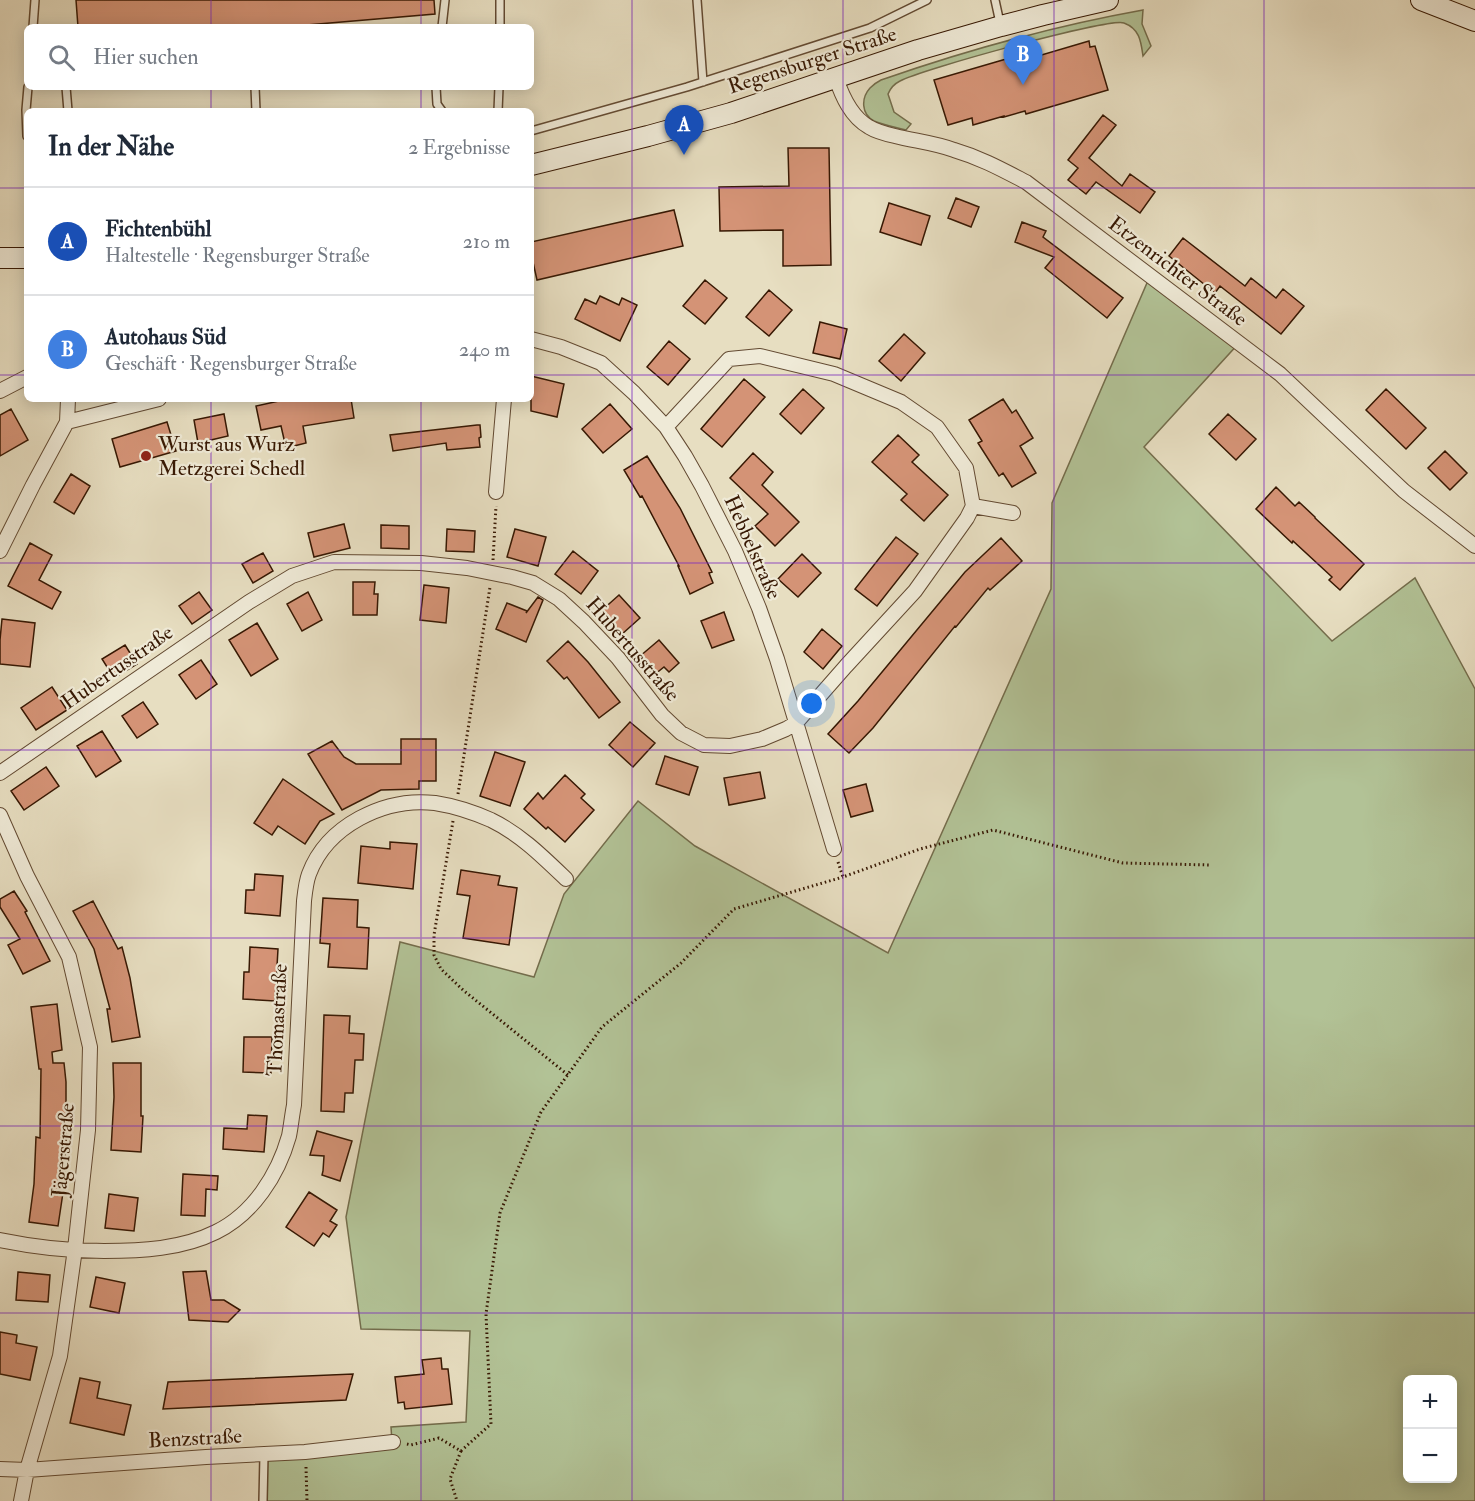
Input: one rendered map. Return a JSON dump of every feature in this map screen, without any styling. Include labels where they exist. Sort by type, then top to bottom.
[{"type":"main road","name":"Regensburger Straße","points":[[534,164],[689,125],[761,104],[918,50],[1042,15],[1108,0]]},
{"type":"main road","points":[[1421,0],[1475,21]]},
{"type":"main road","points":[[0,258],[24,258]]},
{"type":"street","name":"Etzenrichter Straße","points":[[836,78],[848,106],[867,127],[879,132],[952,149],[987,161],[1026,182],[1280,375],[1404,490],[1475,546]]},
{"type":"street","name":"Hebbelstraße","points":[[534,340],[561,347],[601,363],[666,427],[702,486],[735,551],[759,608],[834,849]]},
{"type":"street","points":[[666,427],[729,359],[760,356],[834,374],[901,402],[937,427],[966,468],[973,506],[1013,513]]},
{"type":"street","points":[[0,391],[24,379]]},
{"type":"street","points":[[0,551],[67,422],[68,402]]},
{"type":"street","points":[[67,422],[147,402]]},
{"type":"street","points":[[496,492],[504,402]]},
{"type":"street","name":"Hubertusstraße","points":[[0,773],[249,602],[292,576],[334,562],[421,563],[467,568],[512,577],[533,584],[559,599],[584,622],[618,658],[662,715],[681,734],[704,745],[730,746],[762,739],[796,723],[915,591],[967,518],[973,506]]},
{"type":"street","name":"Thomastraße","points":[[0,1240],[75,1250],[158,1249],[190,1242],[217,1232],[242,1214],[262,1193],[277,1167],[289,1136],[294,1105],[304,901],[308,875],[320,852],[336,835],[357,819],[378,809],[415,802],[456,807],[493,821],[517,835],[566,879]]},
{"type":"street","name":"Jägerstraße","points":[[0,815],[27,876],[69,957],[90,1047],[88,1130],[75,1250],[60,1356],[27,1470],[21,1501]]},
{"type":"street","name":"Benzstraße","points":[[0,1469],[27,1470],[264,1455],[393,1442]]},
{"type":"lane","points":[[33,24],[35,0]]},
{"type":"lane","points":[[442,24],[444,0]]},
{"type":"lane","points":[[500,0],[500,24]]},
{"type":"lane","points":[[697,0],[703,82]]},
{"type":"lane","points":[[534,129],[687,87],[870,28],[927,0]]},
{"type":"lane","points":[[995,0],[1001,26]]},
{"type":"lane","points":[[28,90],[28,108]]},
{"type":"lane","points":[[66,90],[68,108]]},
{"type":"lane","points":[[255,90],[256,108]]},
{"type":"lane","points":[[436,90],[437,104],[440,108]]},
{"type":"lane","points":[[498,108],[499,90]]},
{"type":"lane","points":[[263,1501],[264,1455]]},
{"type":"path","points":[[496,492],[492,573],[434,936],[434,955],[441,969],[463,990],[568,1075]]},
{"type":"path","points":[[457,1501],[450,1479],[461,1451],[491,1424],[486,1314],[500,1213],[542,1112],[602,1027],[681,963],[734,909],[843,877],[920,849],[993,830],[1123,863],[1210,865]]},
{"type":"path","points":[[834,849],[843,877]]},
{"type":"path","points":[[393,1442],[411,1445],[438,1438],[461,1451]]},
{"type":"path","points":[[304,1452],[307,1501]]},
{"type":"green space","points":[[1143,10],[1142,24],[1151,46],[1143,56],[1137,32],[1124,23],[1111,23],[976,56],[898,82],[888,94],[894,112],[911,124],[906,130],[874,121],[865,110],[864,101],[867,92],[881,80],[1011,40],[1077,23]]},
{"type":"green space","points":[[1150,276],[1239,343],[1144,447],[1332,641],[1415,578],[1475,689],[1475,1501],[263,1501],[264,1455],[392,1442],[391,1427],[466,1422],[470,1331],[361,1329],[346,1217],[400,942],[534,977],[564,894],[638,801],[695,846],[888,953],[1051,589],[1052,503]]},
{"type":"building","points":[[76,0],[434,0],[435,14],[318,24],[78,24]]},
{"type":"building","points":[[1089,41],[1090,47],[1095,46],[1108,90],[1026,114],[1025,111],[973,125],[972,118],[948,125],[934,80],[1013,57],[1014,63]]},
{"type":"building","points":[[1103,115],[1116,125],[1089,158],[1122,186],[1130,174],[1155,192],[1140,213],[1096,182],[1086,194],[1068,180],[1078,168],[1068,160]]},
{"type":"building","points":[[788,148],[829,148],[831,265],[783,266],[783,230],[720,231],[719,187],[789,186]]},
{"type":"building","points":[[956,198],[979,207],[971,227],[948,218]]},
{"type":"building","points":[[889,203],[930,216],[921,245],[880,232]]},
{"type":"building","points":[[674,210],[683,246],[537,280],[534,266],[534,241]]},
{"type":"building","points":[[1022,222],[1046,231],[1043,237],[1123,298],[1107,318],[1045,268],[1054,257],[1015,242]]},
{"type":"building","points":[[1183,238],[1245,286],[1251,278],[1276,298],[1283,289],[1304,306],[1281,334],[1220,286],[1215,293],[1169,256]]},
{"type":"building","points":[[705,280],[727,298],[705,324],[683,306]]},
{"type":"building","points":[[769,290],[792,310],[769,336],[746,317]]},
{"type":"building","points":[[600,296],[619,305],[622,298],[637,305],[620,341],[575,319],[585,299],[596,304]]},
{"type":"building","points":[[820,322],[847,329],[840,359],[813,353]]},
{"type":"building","points":[[904,334],[925,353],[901,381],[879,361]]},
{"type":"building","points":[[669,341],[690,359],[668,385],[647,367]]},
{"type":"building","points":[[534,377],[564,384],[557,417],[531,411],[531,402],[534,402]]},
{"type":"building","points":[[744,379],[765,397],[722,447],[701,429]]},
{"type":"building","points":[[803,389],[824,408],[801,434],[780,414]]},
{"type":"building","points":[[1386,389],[1426,428],[1406,449],[1366,410]]},
{"type":"building","points":[[1003,399],[1012,413],[1016,410],[1033,438],[1020,446],[1036,473],[1012,487],[1003,473],[999,476],[978,443],[982,441],[969,420]]},
{"type":"building","points":[[274,402],[351,402],[354,418],[303,426],[306,443],[286,448],[281,426],[261,430],[256,406]]},
{"type":"building","points":[[610,404],[632,429],[603,453],[582,429]]},
{"type":"building","points":[[11,409],[28,440],[0,456],[0,415]]},
{"type":"building","points":[[224,414],[228,436],[198,443],[194,420]]},
{"type":"building","points":[[1228,414],[1256,439],[1236,460],[1209,434]]},
{"type":"building","points":[[167,422],[176,451],[120,467],[112,439]]},
{"type":"building","points":[[480,425],[480,447],[447,450],[446,443],[393,451],[390,435]]},
{"type":"building","points":[[898,435],[919,455],[912,462],[948,495],[924,521],[901,500],[907,494],[872,462]]},
{"type":"building","points":[[1445,451],[1467,473],[1450,490],[1428,468]]},
{"type":"building","points":[[753,453],[773,472],[762,485],[799,522],[775,546],[755,526],[768,514],[730,478]]},
{"type":"building","points":[[647,456],[680,508],[712,572],[709,573],[713,583],[690,594],[679,566],[642,496],[640,497],[624,470]]},
{"type":"building","points":[[71,474],[90,486],[74,514],[54,502]]},
{"type":"building","points":[[1276,487],[1295,506],[1299,502],[1364,564],[1340,590],[1329,580],[1332,577],[1256,509]]},
{"type":"building","points":[[344,524],[350,548],[314,557],[308,533]]},
{"type":"building","points":[[381,525],[409,526],[409,549],[381,548]]},
{"type":"building","points":[[447,529],[475,531],[474,552],[446,551]]},
{"type":"building","points":[[515,529],[546,537],[538,566],[507,557]]},
{"type":"building","points":[[896,537],[918,554],[877,606],[855,589]]},
{"type":"building","points":[[1001,538],[1022,561],[990,590],[988,588],[873,728],[849,753],[828,734],[965,572]]},
{"type":"building","points":[[30,543],[52,555],[39,580],[61,592],[52,609],[8,586]]},
{"type":"building","points":[[573,551],[598,571],[581,594],[555,574]]},
{"type":"building","points":[[263,553],[273,571],[253,583],[242,564]]},
{"type":"building","points":[[802,554],[821,573],[798,597],[778,579]]},
{"type":"building","points":[[353,582],[375,582],[374,594],[378,594],[377,615],[353,615]]},
{"type":"building","points":[[424,585],[449,588],[446,623],[420,620]]},
{"type":"building","points":[[199,592],[212,610],[192,624],[179,606]]},
{"type":"building","points":[[308,592],[322,620],[302,631],[287,604]]},
{"type":"building","points":[[619,595],[640,618],[621,635],[600,612]]},
{"type":"building","points":[[538,597],[543,600],[526,642],[496,629],[507,603],[527,611],[526,613]]},
{"type":"building","points":[[724,612],[734,640],[712,648],[701,621]]},
{"type":"building","points":[[2,619],[35,623],[30,667],[0,664]]},
{"type":"building","points":[[257,623],[278,659],[251,676],[229,640]]},
{"type":"building","points":[[822,629],[842,646],[823,669],[804,652]]},
{"type":"building","points":[[659,640],[679,663],[669,672],[664,667],[654,675],[639,657]]},
{"type":"building","points":[[568,641],[620,702],[599,718],[567,677],[564,679],[547,661]]},
{"type":"building","points":[[125,645],[137,664],[114,678],[102,659]]},
{"type":"building","points":[[201,660],[217,684],[196,699],[179,675]]},
{"type":"building","points":[[52,687],[67,710],[36,730],[21,708]]},
{"type":"building","points":[[143,702],[158,724],[137,738],[122,716]]},
{"type":"building","points":[[630,722],[655,743],[633,767],[609,745]]},
{"type":"building","points":[[102,731],[121,761],[96,777],[77,746]]},
{"type":"building","points":[[401,739],[436,739],[436,781],[419,781],[419,789],[381,790],[342,810],[308,754],[332,741],[344,757],[356,764],[401,764]]},
{"type":"building","points":[[495,752],[525,762],[510,806],[480,796]]},
{"type":"building","points":[[665,756],[698,767],[689,795],[656,784]]},
{"type":"building","points":[[46,767],[59,786],[24,810],[11,791]]},
{"type":"building","points":[[760,772],[765,798],[729,805],[724,778]]},
{"type":"building","points":[[565,775],[585,794],[581,798],[594,810],[565,842],[524,809],[538,793],[543,799]]},
{"type":"building","points":[[283,779],[334,814],[320,821],[305,844],[278,826],[272,835],[254,823]]},
{"type":"building","points":[[866,784],[873,811],[851,817],[843,790]]},
{"type":"building","points":[[390,842],[417,844],[413,889],[358,883],[361,846],[390,849]]},
{"type":"building","points":[[461,870],[500,876],[498,885],[517,888],[509,945],[463,938],[470,896],[457,894]]},
{"type":"building","points":[[255,874],[283,876],[280,916],[245,913],[246,890],[254,890]]},
{"type":"building","points":[[14,891],[27,911],[25,912],[50,961],[23,974],[8,945],[20,939],[0,907],[0,899]]},
{"type":"building","points":[[323,898],[358,900],[357,927],[369,928],[367,969],[328,967],[330,944],[320,943]]},
{"type":"building","points":[[93,901],[118,949],[122,947],[140,1037],[112,1042],[107,1009],[110,1009],[94,949],[73,911]]},
{"type":"building","points":[[250,947],[278,949],[275,1001],[243,999],[244,972],[249,972]]},
{"type":"building","points":[[57,1004],[62,1050],[52,1052],[53,1063],[64,1063],[66,1082],[64,1186],[58,1226],[29,1222],[34,1184],[36,1137],[40,1138],[41,1069],[39,1069],[31,1007]]},
{"type":"building","points":[[324,1015],[350,1016],[349,1033],[364,1034],[363,1060],[355,1060],[353,1093],[345,1093],[344,1112],[321,1111]]},
{"type":"building","points":[[244,1037],[272,1037],[271,1073],[243,1072]]},
{"type":"building","points":[[113,1063],[141,1063],[141,1116],[143,1116],[141,1152],[111,1150]]},
{"type":"building","points":[[248,1115],[267,1116],[264,1152],[223,1149],[224,1128],[247,1129]]},
{"type":"building","points":[[317,1131],[352,1141],[340,1181],[322,1175],[324,1156],[310,1155]]},
{"type":"building","points":[[183,1174],[218,1176],[217,1190],[206,1189],[205,1216],[181,1215]]},
{"type":"building","points":[[309,1192],[337,1210],[330,1221],[337,1225],[329,1237],[323,1233],[314,1246],[286,1227]]},
{"type":"building","points":[[109,1194],[138,1198],[134,1231],[105,1228]]},
{"type":"building","points":[[206,1271],[211,1300],[224,1300],[240,1310],[228,1322],[189,1320],[183,1272]]},
{"type":"building","points":[[18,1272],[50,1275],[48,1302],[16,1300]]},
{"type":"building","points":[[96,1277],[125,1283],[119,1313],[90,1307]]},
{"type":"building","points":[[0,1332],[17,1335],[16,1343],[37,1347],[30,1380],[0,1374]]},
{"type":"building","points":[[441,1358],[442,1369],[448,1369],[452,1404],[405,1409],[404,1402],[398,1403],[395,1377],[424,1374],[422,1360]]},
{"type":"building","points":[[353,1374],[346,1400],[163,1409],[168,1382]]},
{"type":"building","points":[[80,1378],[100,1382],[97,1398],[131,1405],[124,1435],[70,1423]]},
{"type":"place","name":"Autohaus Süd","points":[[1023,85]]},
{"type":"place","name":"Fichtenbühl","points":[[684,155]]},
{"type":"place","name":"Wurst aus Wurz Metzgerei Schedl","points":[[146,456]]}]
